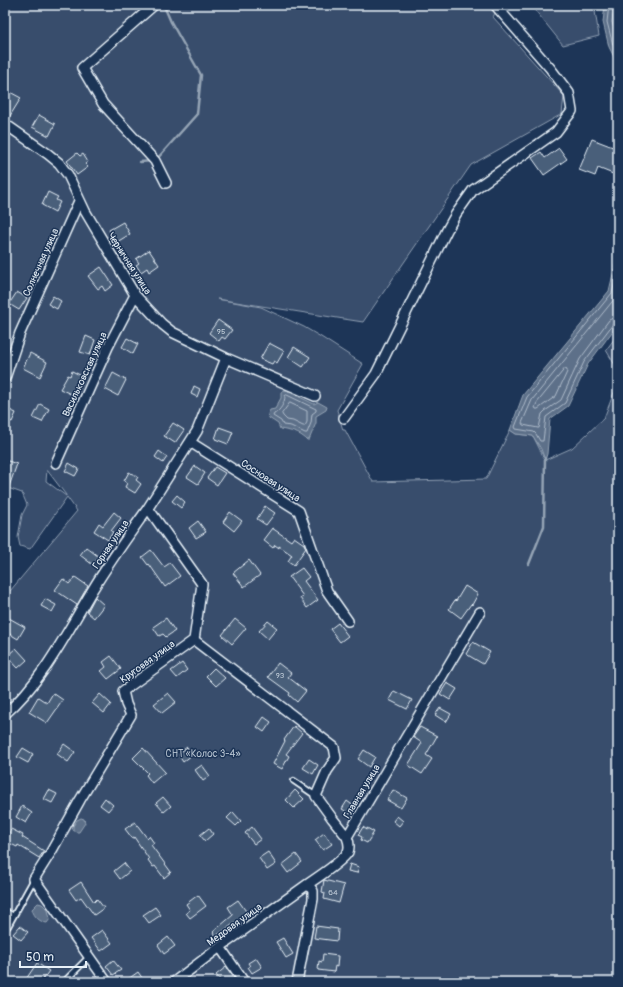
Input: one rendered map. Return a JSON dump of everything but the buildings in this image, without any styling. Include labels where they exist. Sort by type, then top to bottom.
[{"type":"street","points":[[154,5],[82,68],[103,104],[155,161],[166,182]]},
{"type":"street","points":[[344,418],[376,374],[447,230],[473,190],[556,132],[572,112],[570,93],[495,5]]},
{"type":"street","name":"Черничная улица","points":[[5,126],[48,154],[59,163],[68,175],[76,190],[79,201],[135,295],[162,324],[172,332],[226,358],[315,396]]},
{"type":"street","name":"Солнечная улица","points":[[5,378],[20,333],[79,201]]},
{"type":"street","name":"Васильковская улица","points":[[56,463],[108,347],[135,295]]},
{"type":"street","name":"Горная улица","points":[[5,714],[43,672],[109,563],[148,508],[197,431],[226,358]]},
{"type":"street","name":"Сосновая улица","points":[[190,442],[299,511],[327,591],[348,621]]},
{"type":"street","points":[[148,508],[202,584],[194,640],[334,747],[336,758],[327,771],[316,796],[347,837]]},
{"type":"street","name":"Главная улица","points":[[308,884],[342,858],[348,851],[349,843],[347,837],[480,612]]},
{"type":"street","name":"Круговая улица","points":[[34,879],[130,715],[123,691],[194,640]]},
{"type":"street","points":[[34,879],[107,982]]},
{"type":"street","points":[[297,982],[313,899],[312,891],[308,884]]},
{"type":"street","name":"Медовая улица","points":[[174,982],[308,884]]},
{"type":"street","points":[[220,947],[244,982]]},
{"type":"lane","points":[[294,781],[316,796]]},
{"type":"lane","points":[[8,926],[34,879]]},
{"type":"lane","points":[[8,913],[13,916]]},
{"type":"lane","points":[[64,982],[89,957]]},
{"type":"green space","name":"СНТ «Колос 3-4»","points":[[5,5],[499,5],[493,17],[564,96],[562,114],[471,165],[363,322],[217,299],[261,307],[304,327],[363,364],[337,410],[343,430],[345,430],[373,482],[486,479],[510,430],[516,434],[533,436],[545,460],[572,448],[604,418],[618,382],[618,982],[5,982],[5,597],[77,511],[67,497],[30,549],[20,546],[18,537],[22,515],[27,505],[22,493],[5,487]],"holes":[[[47,470],[66,495],[46,481]]]},
{"type":"green space","points":[[531,5],[594,5],[599,36],[563,45]]},
{"type":"green space","points":[[618,334],[618,370],[606,350]]},
{"type":"water","points":[[605,5],[618,5],[618,65],[609,47],[603,22]]},
{"type":"water","points":[[618,253],[618,324],[588,364],[568,406],[550,419],[547,454],[545,460],[541,449],[533,436],[516,434],[510,430],[523,395],[609,291]]},
{"type":"water","points":[[285,390],[314,404],[318,402],[327,407],[326,410],[316,416],[316,423],[309,440],[295,432],[280,429],[278,424],[269,418],[268,414],[270,410],[275,409],[281,398],[281,392]]},
{"type":"water","points":[[81,818],[84,819],[85,823],[79,832],[76,832],[73,830],[73,826],[77,820]]},
{"type":"water","points":[[38,903],[42,904],[48,910],[50,919],[47,923],[38,919],[33,912],[32,909]]},
{"type":"waterway","points":[[156,160],[197,114],[201,75],[171,22],[164,6]]},
{"type":"waterway","points":[[140,162],[152,161]]},
{"type":"waterway","points":[[529,564],[544,526],[545,458]]}]
